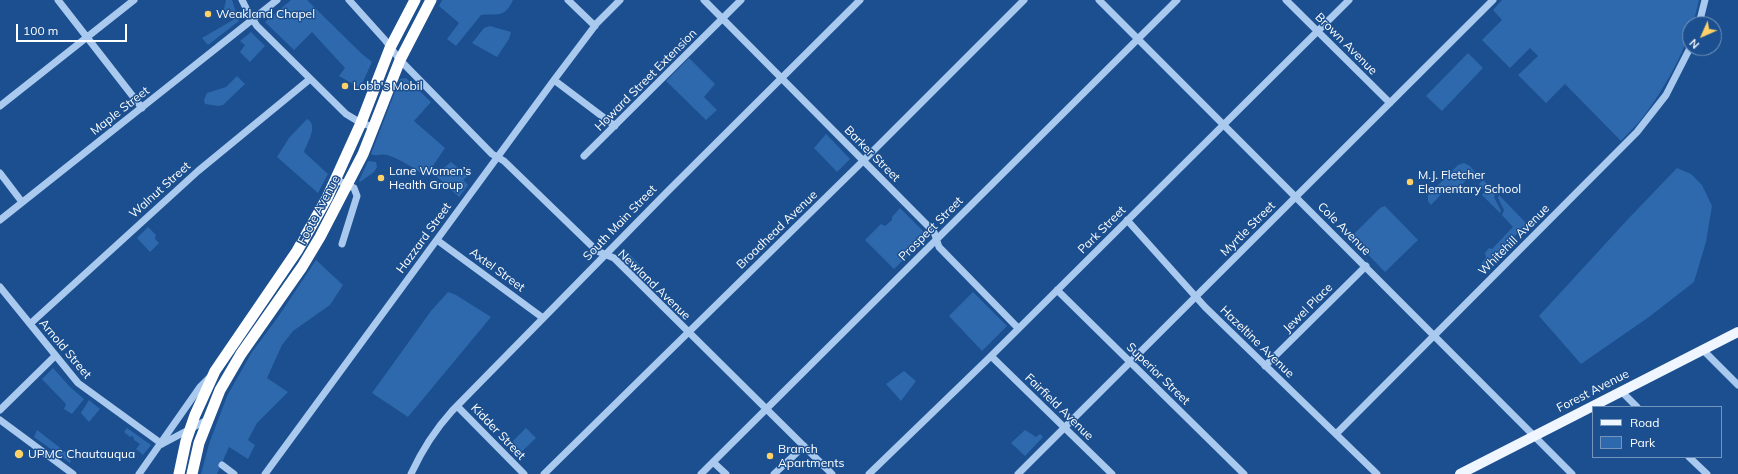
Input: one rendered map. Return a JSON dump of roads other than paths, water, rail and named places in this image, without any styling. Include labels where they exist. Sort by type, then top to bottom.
[{"type":"highway","name":"Foote Avenue","points":[[179,474],[186,441],[191,427],[216,371],[297,252],[336,180],[361,124],[390,48],[415,0]]},
{"type":"highway","name":"Foote Avenue","points":[[192,474],[199,443],[220,390],[241,354],[302,267],[320,237],[363,154],[400,60],[431,0]]},
{"type":"main road","name":"Forest Avenue","points":[[1593,406],[1738,332]]},
{"type":"main road","name":"Forest Avenue","points":[[1460,474],[1592,406]]},
{"type":"street","points":[[58,0],[86,38],[142,108]]},
{"type":"street","points":[[0,106],[134,0]]},
{"type":"street","points":[[242,0],[257,26],[346,114],[361,124],[374,127]]},
{"type":"street","name":"Maple Street","points":[[0,220],[277,0]]},
{"type":"street","name":"Newland Avenue","points":[[349,0],[400,60],[498,157],[504,161],[597,251],[614,258],[832,474]]},
{"type":"street","points":[[568,0],[595,26]]},
{"type":"street","name":"Hazzard Street","points":[[265,474],[554,80],[595,26],[620,0]]},
{"type":"street","name":"Barker Street","points":[[704,0],[934,232],[939,247],[1018,328]]},
{"type":"street","name":"Howard Street Extension","points":[[584,156],[741,0]]},
{"type":"street","name":"South Main Street","points":[[411,474],[432,435],[457,406],[605,254],[860,0]]},
{"type":"street","name":"Broadhead Avenue","points":[[544,474],[1024,0]]},
{"type":"street","name":"Cole Avenue","points":[[1099,0],[1435,335],[1572,474]]},
{"type":"street","name":"Prospect Street","points":[[701,474],[1177,0]]},
{"type":"street","name":"Brown Avenue","points":[[1286,0],[1390,103]]},
{"type":"street","name":"Park Street","points":[[870,474],[991,356],[1349,0]]},
{"type":"street","name":"Myrtle Street","points":[[1018,474],[1493,0]]},
{"type":"street","points":[[1701,16],[1705,0]]},
{"type":"street","name":"Whitehill Avenue","points":[[1336,434],[1637,132],[1666,95],[1686,56]]},
{"type":"street","name":"Walnut Street","points":[[30,324],[198,171],[310,79]]},
{"type":"street","points":[[554,80],[615,126]]},
{"type":"street","points":[[0,173],[22,202]]},
{"type":"street","points":[[336,180],[354,188],[357,196],[342,244]]},
{"type":"street","name":"Hazeltine Avenue","points":[[1127,220],[1196,297],[1377,474]]},
{"type":"street","name":"Axtel Street","points":[[437,240],[543,318]]},
{"type":"street","name":"Jewel Place","points":[[1266,366],[1366,266]]},
{"type":"street","name":"Arnold Street","points":[[0,287],[78,383],[162,444]]},
{"type":"street","name":"Superior Street","points":[[1056,290],[1244,474]]},
{"type":"street","points":[[1703,350],[1738,385]]},
{"type":"street","points":[[0,410],[55,356]]},
{"type":"street","name":"Fairfield Avenue","points":[[991,356],[1112,474]]},
{"type":"street","name":"Foote Avenue","points":[[139,474],[162,444],[168,431],[200,387],[216,371]]},
{"type":"street","points":[[1621,392],[1636,406]]},
{"type":"street","name":"Kidder Street","points":[[457,406],[524,474]]},
{"type":"street","points":[[0,420],[73,474]]},
{"type":"street","name":"Foote Avenue","points":[[162,444],[191,427],[207,420]]},
{"type":"street","points":[[774,474],[804,446]]},
{"type":"street","points":[[1690,458],[1706,474]]},
{"type":"street","points":[[713,462],[726,474]]},
{"type":"street","points":[[222,465],[234,474]]},
{"type":"place","name":"Weakland Chapel","points":[[208,14]]},
{"type":"place","name":"Lobb's Mobil","points":[[345,86]]},
{"type":"place","name":"Lane Women’s Health Group","points":[[381,178]]},
{"type":"place","name":"M.J. Fletcher Elementary School","points":[[1410,182]]},
{"type":"place","name":"UPMC Chautauqua","points":[[19,454]]},
{"type":"place","name":"Branch Apartments","points":[[770,456]]}]
